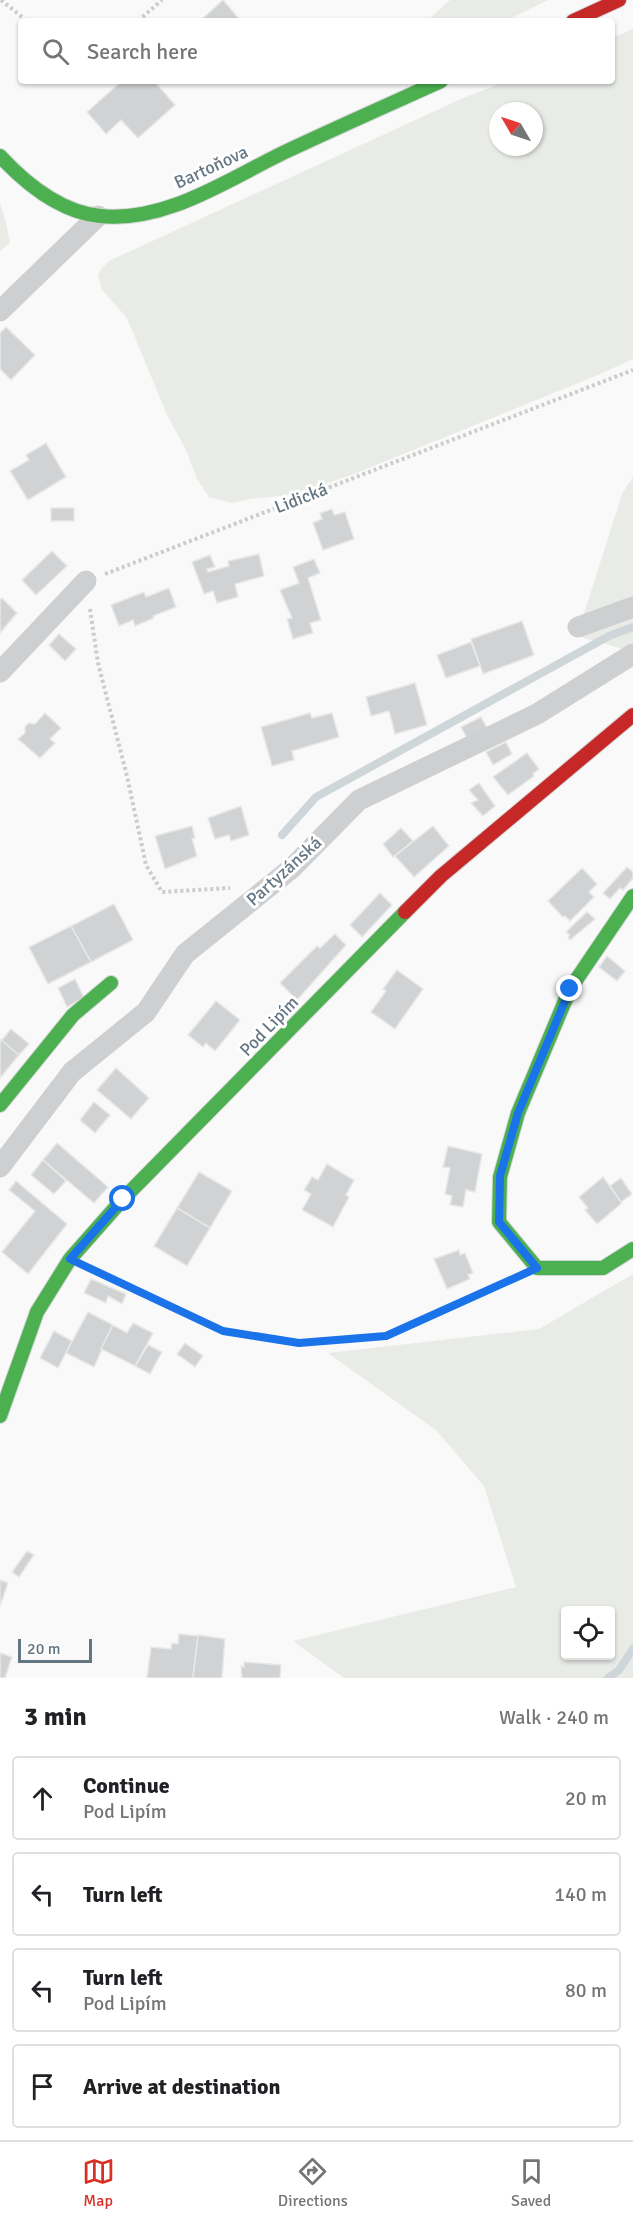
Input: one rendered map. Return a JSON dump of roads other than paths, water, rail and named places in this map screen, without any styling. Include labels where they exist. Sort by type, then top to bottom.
[{"type":"street","points":[[580,18],[619,0]]},
{"type":"street","name":"Bartoňova","points":[[0,156],[42,194],[77,210],[98,216],[138,214],[171,205],[434,84]]},
{"type":"street","points":[[0,311],[98,216]]},
{"type":"street","points":[[0,672],[86,581]]},
{"type":"street","points":[[578,627],[633,607]]},
{"type":"street","name":"Partyzánská","points":[[0,1167],[72,1072],[146,1012],[185,954],[292,868],[359,800],[537,714],[633,654]]},
{"type":"street","name":"Pod Lipím","points":[[0,1416],[36,1312],[70,1259],[123,1199],[441,876],[633,715]]},
{"type":"street","points":[[633,896],[570,989],[518,1113],[500,1176],[499,1222],[537,1268],[603,1268],[633,1249]]},
{"type":"street","points":[[0,1105],[73,1015],[111,983]]},
{"type":"waterway","points":[[282,835],[316,797],[609,636],[633,627]]},
{"type":"waterway","points":[[608,1678],[619,1670],[633,1649]]}]
